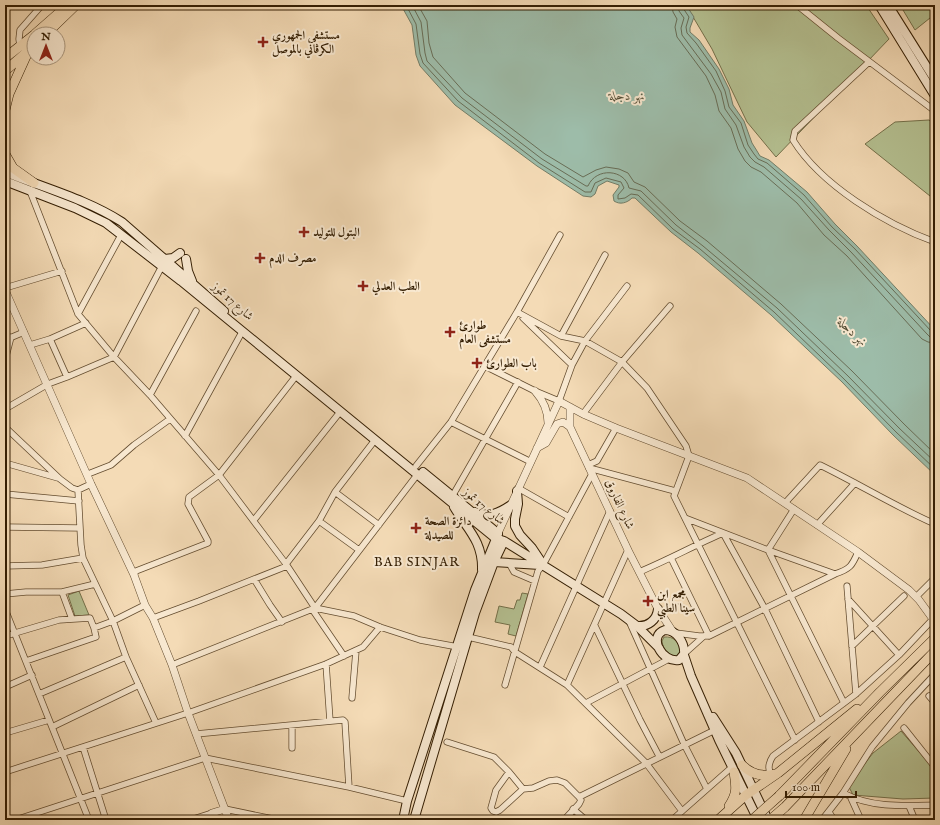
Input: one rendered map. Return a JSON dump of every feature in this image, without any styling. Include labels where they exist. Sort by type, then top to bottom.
[{"type":"main road","points":[[43,26],[68,5]]},
{"type":"main road","points":[[54,26],[76,5]]},
{"type":"main road","points":[[879,5],[935,96]]},
{"type":"main road","points":[[888,5],[935,80]]},
{"type":"main road","points":[[5,58],[26,48]]},
{"type":"main road","points":[[5,72],[26,49]]},
{"type":"main road","points":[[5,110],[9,94],[26,51]]},
{"type":"main road","points":[[911,58],[919,54]]},
{"type":"main road","points":[[5,154],[14,168],[32,187]]},
{"type":"main road","name":"شارع 17 تموز","points":[[5,172],[32,187]]},
{"type":"main road","name":"شارع 17 تموز","points":[[5,181],[32,187],[112,216],[122,222],[164,263],[242,332],[375,440],[417,470]]},
{"type":"main road","name":"شارع 17 تموز","points":[[77,204],[192,282],[234,320],[497,536],[576,585]]},
{"type":"main road","points":[[164,263],[180,253]]},
{"type":"main road","points":[[186,259],[192,282]]},
{"type":"main road","points":[[517,490],[518,504],[515,526],[543,565]]},
{"type":"main road","points":[[452,498],[477,541],[482,561],[482,576]]},
{"type":"main road","name":"شارع 17 تموز","points":[[452,498],[471,510],[497,536]]},
{"type":"main road","points":[[471,510],[480,514],[489,515],[502,511],[511,505]]},
{"type":"main road","points":[[403,820],[423,751],[458,647],[475,590],[482,576],[497,536]]},
{"type":"main road","points":[[415,818],[475,613],[494,562],[504,541]]},
{"type":"main road","points":[[494,562],[543,565]]},
{"type":"main road","name":"شارع الفاروق","points":[[576,585],[604,602],[637,626],[664,655],[691,676]]},
{"type":"main road","points":[[637,626],[647,625],[653,621],[658,609]]},
{"type":"main road","points":[[659,648],[657,639],[659,633],[665,630],[674,633]]},
{"type":"main road","name":"شارع الفاروق","points":[[674,633],[683,645],[684,655],[691,676],[733,770],[769,820]]},
{"type":"main road","points":[[752,820],[779,796],[934,639]]},
{"type":"main road","points":[[769,820],[785,807],[935,651]]},
{"type":"main road","points":[[669,659],[679,660],[684,655]]},
{"type":"main road","points":[[721,817],[880,692]]},
{"type":"main road","name":"شارع الفاروق","points":[[703,703],[726,736],[742,765],[758,820]]},
{"type":"main road","points":[[804,820],[853,736]]},
{"type":"main road","points":[[423,751],[433,755]]},
{"type":"main road","points":[[742,765],[753,773],[762,776],[774,774]]},
{"type":"main road","points":[[721,817],[735,797],[733,770]]},
{"type":"street","points":[[26,47],[19,39],[20,30],[42,5]]},
{"type":"street","points":[[797,5],[869,62],[935,111]]},
{"type":"street","points":[[869,62],[795,131],[792,140],[800,152],[855,201],[886,220],[935,242]]},
{"type":"street","points":[[32,187],[78,314],[219,474],[287,565],[344,656]]},
{"type":"street","points":[[78,314],[121,235]]},
{"type":"street","points":[[172,666],[314,609],[379,525],[450,422],[517,312],[560,235]]},
{"type":"street","points":[[561,336],[605,255]]},
{"type":"street","points":[[5,409],[48,384],[114,356],[164,263]]},
{"type":"street","points":[[62,271],[6,294],[134,575],[145,605],[153,618],[229,820]]},
{"type":"street","points":[[497,536],[559,401],[572,365],[584,341],[627,286]]},
{"type":"street","points":[[583,414],[622,362],[670,306]]},
{"type":"street","points":[[150,395],[196,311]]},
{"type":"street","points":[[517,312],[561,336],[584,341],[622,362],[647,388],[686,446],[689,456],[674,496],[795,740]]},
{"type":"street","points":[[517,312],[572,365]]},
{"type":"street","points":[[30,346],[86,323]]},
{"type":"street","points":[[5,360],[8,339],[24,332]]},
{"type":"street","points":[[186,436],[242,332]]},
{"type":"street","points":[[50,339],[67,377]]},
{"type":"street","points":[[485,366],[583,414],[748,478],[858,552],[909,590],[934,620],[899,655],[856,694],[776,753],[771,759],[769,768],[774,774]]},
{"type":"street","points":[[134,575],[136,571],[208,544],[208,539],[188,504],[188,499],[219,474],[296,376]]},
{"type":"street","points":[[452,498],[484,439],[518,382]]},
{"type":"street","points":[[534,391],[541,398],[545,407],[548,425]]},
{"type":"street","points":[[570,407],[570,427]]},
{"type":"street","points":[[254,520],[340,412]]},
{"type":"street","points":[[88,474],[111,465],[170,419]]},
{"type":"street","points":[[450,422],[531,462]]},
{"type":"street","points":[[537,448],[546,443],[557,424],[563,422],[570,427]]},
{"type":"street","points":[[5,427],[60,479],[72,488],[78,490],[92,484]]},
{"type":"street","name":"شارع الفاروق","points":[[570,427],[639,572],[658,609],[674,633]]},
{"type":"street","points":[[505,685],[538,571],[543,565],[569,517],[590,469],[597,461],[616,428]]},
{"type":"street","points":[[153,618],[198,602],[287,565],[319,521],[335,492],[375,440]]},
{"type":"street","points":[[5,463],[60,479]]},
{"type":"street","points":[[785,503],[820,465],[855,482],[915,516],[935,524]]},
{"type":"street","points":[[590,469],[675,491]]},
{"type":"street","points":[[817,525],[855,482]]},
{"type":"street","points":[[78,490],[83,558],[113,621],[126,657],[156,723]]},
{"type":"street","points":[[517,490],[569,517]]},
{"type":"street","points":[[335,492],[379,525]]},
{"type":"street","points":[[5,494],[79,501]]},
{"type":"street","points":[[768,550],[794,509]]},
{"type":"street","points":[[540,667],[610,511]]},
{"type":"street","points":[[685,518],[835,574]]},
{"type":"street","points":[[319,521],[360,550]]},
{"type":"street","points":[[5,527],[80,528]]},
{"type":"street","points":[[639,572],[723,533]]},
{"type":"street","points":[[723,533],[765,609],[819,722]]},
{"type":"street","points":[[567,685],[595,626],[604,602],[628,550]]},
{"type":"street","points":[[768,550],[844,703]]},
{"type":"street","points":[[684,655],[707,636],[844,571],[852,566],[858,552]]},
{"type":"street","points":[[5,566],[42,565],[83,558]]},
{"type":"street","points":[[671,558],[707,636]]},
{"type":"street","points":[[509,563],[514,572],[535,580]]},
{"type":"street","points":[[916,597],[935,578]]},
{"type":"street","points":[[254,579],[282,622]]},
{"type":"street","points":[[5,594],[26,592],[62,592],[95,584]]},
{"type":"street","points":[[847,586],[856,694]]},
{"type":"street","points":[[62,592],[72,619]]},
{"type":"street","points":[[852,646],[904,596]]},
{"type":"street","points":[[848,599],[899,655]]},
{"type":"street","points":[[94,628],[113,621],[145,605]]},
{"type":"street","points":[[5,608],[88,820]]},
{"type":"street","points":[[314,609],[354,616],[380,628],[420,640],[458,647]]},
{"type":"street","points":[[5,636],[59,620],[90,618],[96,637],[26,661]]},
{"type":"street","points":[[629,620],[684,744],[707,789]]},
{"type":"street","points":[[595,626],[659,756]]},
{"type":"street","points":[[5,772],[188,713],[326,664],[363,647],[380,628]]},
{"type":"street","points":[[674,633],[707,636]]},
{"type":"street","points":[[468,637],[511,647],[515,652],[567,685],[646,763],[682,811]]},
{"type":"street","points":[[352,698],[356,650]]},
{"type":"street","points":[[39,694],[126,657]]},
{"type":"street","points":[[586,703],[669,659]]},
{"type":"street","points":[[326,664],[330,721]]},
{"type":"street","points":[[822,820],[843,793],[872,747],[908,703],[935,674]]},
{"type":"street","points":[[5,688],[32,676]]},
{"type":"street","points":[[52,727],[139,685]]},
{"type":"street","points":[[929,696],[935,703]]},
{"type":"street","points":[[5,733],[49,720]]},
{"type":"street","points":[[196,734],[340,720],[345,722],[349,787]]},
{"type":"street","points":[[292,725],[292,748]]},
{"type":"street","points":[[904,728],[935,767]]},
{"type":"street","points":[[579,797],[659,756],[715,730]]},
{"type":"street","points":[[447,742],[494,757],[510,772],[522,789]]},
{"type":"street","points":[[83,747],[106,820]]},
{"type":"street","points":[[15,820],[205,758],[349,787],[408,801]]},
{"type":"street","points":[[672,820],[707,789],[733,770]]},
{"type":"street","points":[[510,772],[496,790],[491,808],[493,811],[496,812],[500,810],[522,789],[533,788],[549,781],[557,780],[565,783],[581,800],[564,820]]},
{"type":"street","points":[[843,793],[851,798],[871,803],[909,806],[935,805]]},
{"type":"street","points":[[851,798],[861,820]]},
{"type":"street","points":[[909,806],[915,820]]},
{"type":"street","points":[[190,820],[214,816],[225,809],[278,820]]},
{"type":"street","points":[[573,810],[578,818],[586,820]]},
{"type":"street","points":[[828,812],[834,820]]},
{"type":"street","points":[[415,818],[427,820]]},
{"type":"shaded area","points":[[686,5],[866,5],[889,39],[776,157],[747,122],[712,49]]},
{"type":"shaded area","points":[[900,5],[935,5],[935,14],[915,30]]},
{"type":"shaded area","points":[[929,120],[935,124],[935,200],[865,144],[895,122]]},
{"type":"shaded area","points":[[79,591],[89,615],[75,616],[68,595]]},
{"type":"shaded area","points":[[522,593],[528,594],[516,636],[508,634],[510,625],[495,622],[499,606],[514,609],[517,600],[520,600]]},
{"type":"shaded area","points":[[664,637],[670,637],[677,642],[681,650],[679,657],[670,654],[665,650],[662,641]]},
{"type":"shaded area","points":[[901,731],[935,770],[935,798],[903,799],[853,795],[849,787],[856,775],[873,753]]},
{"type":"water","name":"نهر دجلة","points":[[401,5],[686,5],[694,17],[690,32],[699,40],[719,69],[729,89],[733,105],[744,121],[752,143],[760,156],[769,160],[807,192],[835,224],[935,330],[935,475],[893,435],[842,382],[771,315],[671,232],[635,198],[623,203],[614,201],[613,195],[619,185],[607,181],[598,186],[595,194],[591,197],[583,196],[537,166],[455,105],[420,66],[416,55],[412,25]]},
{"type":"place","name":"مستشفى الجمهوري الكرڤاني بالموصل","points":[[263,42]]},
{"type":"place","name":"البتول للتوليد","points":[[304,232]]},
{"type":"place","name":"مصرف الدم","points":[[260,258]]},
{"type":"place","name":"الطب العدلي","points":[[363,286]]},
{"type":"place","name":"طوارئ مستشفى العام","points":[[450,332]]},
{"type":"place","name":"باب الطوارئ","points":[[477,363]]},
{"type":"place","name":"دائرة الصحة للصيدلة","points":[[416,528]]},
{"type":"place","name":"مجمع ابن سينا الطبي","points":[[648,601]]},
{"type":"district","name":"BAB SINJAR","points":[[417,561]]}]
